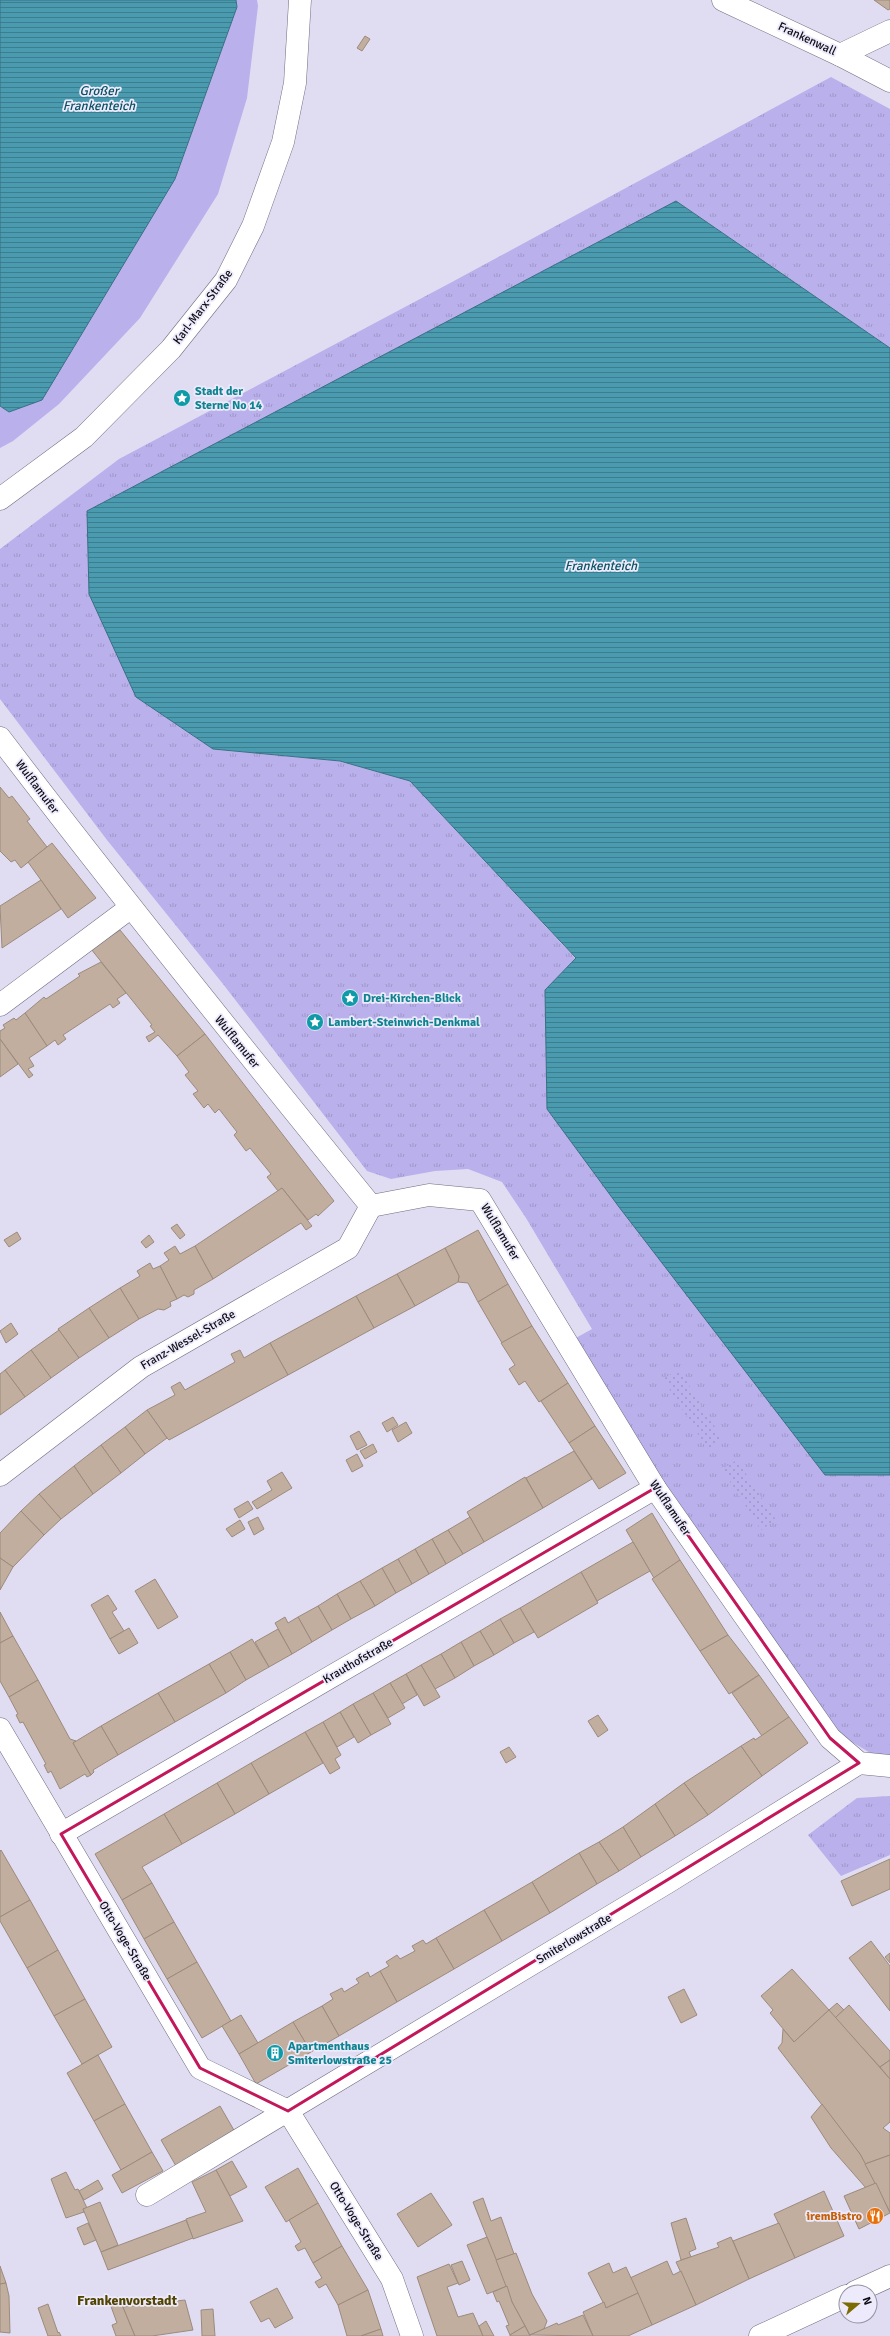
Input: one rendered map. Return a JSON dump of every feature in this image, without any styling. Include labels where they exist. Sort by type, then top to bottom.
[{"type":"street","name":"Karl-Marx-Straße","points":[[0,499],[84,437],[171,349],[226,280],[253,226],[283,142],[295,83],[300,0]]},
{"type":"street","name":"Frankenwall","points":[[722,0],[840,55],[890,81]]},
{"type":"street","points":[[840,55],[890,31]]},
{"type":"street","name":"Wulflamufer","points":[[0,738],[214,1015],[372,1206],[429,1195],[480,1200],[655,1488],[830,1738],[859,1763]]},
{"type":"street","points":[[0,1005],[130,908]]},
{"type":"street","name":"Franz-Wessel-Straße","points":[[0,1475],[141,1367],[348,1248],[372,1206]]},
{"type":"street","name":"Krauthofstraße","points":[[61,1834],[655,1488]]},
{"type":"street","name":"Otto-Voge-Straße","points":[[0,1728],[200,2068],[288,2112],[392,2279],[412,2336]]},
{"type":"street","points":[[859,1763],[890,1766]]},
{"type":"street","name":"Smiterlowstraße","points":[[288,2112],[668,1882],[859,1763]]},
{"type":"street","points":[[147,2195],[288,2112]]},
{"type":"street","points":[[873,2284],[890,2276]]},
{"type":"street","points":[[760,2336],[838,2300]]},
{"type":"highlighted area","points":[[655,1488],[830,1738],[859,1763],[288,2111],[200,2068],[61,1834]]},
{"type":"green space","points":[[236,0],[257,0],[258,6],[247,98],[218,194],[140,318],[59,404],[13,441],[0,448],[0,406],[9,412],[175,179],[237,7]]},
{"type":"green space","points":[[831,77],[890,109],[890,348],[676,201],[213,749],[340,761],[410,781],[576,959],[825,1475],[890,1475],[890,1756],[877,1757],[832,1730],[660,1495],[574,1339],[592,1329],[526,1218],[502,1182],[468,1169],[435,1171],[391,1179],[367,1171],[223,984],[107,840],[0,699],[0,549],[119,459],[452,282]]},
{"type":"green space","points":[[679,1369],[723,1440],[708,1450],[663,1379]]},
{"type":"green space","points":[[737,1460],[776,1520],[761,1530],[722,1469]]},
{"type":"green space","points":[[890,1796],[890,1855],[841,1876],[808,1835],[857,1798]]},
{"type":"water","name":"Großer Frankenteich","points":[[0,0],[236,0],[237,7],[175,179],[42,400],[9,412],[0,406]]},
{"type":"water","name":"Frankenteich","points":[[676,201],[890,348],[890,1475],[825,1475],[619,1207],[547,1109],[545,990],[576,958],[410,781],[340,761],[213,749],[136,697],[89,594],[87,511]]},
{"type":"building","points":[[874,0],[890,0],[890,9],[888,10]]},
{"type":"building","points":[[365,36],[370,39],[362,51],[357,48]]},
{"type":"building","points":[[0,787],[9,798],[12,796],[30,819],[27,821],[47,847],[21,868],[15,860],[11,862],[0,851]]},
{"type":"building","points":[[52,843],[96,898],[68,918],[28,862]]},
{"type":"building","points":[[41,880],[61,909],[2,948],[0,906]]},
{"type":"building","points":[[120,930],[205,1034],[177,1056],[158,1035],[149,1042],[146,1037],[155,1032],[150,1026],[152,1025],[91,949]]},
{"type":"building","points":[[101,962],[126,993],[117,999],[120,1003],[113,1008],[110,1004],[63,1035],[66,1039],[58,1045],[55,1040],[47,1046],[25,1013],[44,997],[46,999],[80,976],[78,974]]},
{"type":"building","points":[[25,1013],[47,1046],[29,1058],[34,1066],[28,1069],[33,1075],[29,1078],[0,1039],[0,1031],[5,1028],[3,1025],[14,1018],[16,1020]]},
{"type":"building","points":[[205,1034],[334,1201],[318,1216],[316,1214],[308,1220],[282,1188],[278,1191],[267,1177],[271,1174],[250,1148],[246,1151],[234,1135],[237,1132],[219,1109],[215,1113],[208,1104],[204,1108],[193,1094],[198,1091],[185,1075],[189,1072],[177,1056]]},
{"type":"building","points":[[0,1039],[18,1064],[0,1077]]},
{"type":"building","points":[[282,1188],[312,1226],[306,1230],[301,1223],[213,1279],[195,1246]]},
{"type":"building","points":[[177,1224],[185,1235],[180,1239],[171,1228]]},
{"type":"building","points":[[478,1230],[508,1284],[478,1302],[468,1283],[458,1282],[459,1276],[445,1248]]},
{"type":"building","points":[[17,1232],[21,1239],[9,1247],[4,1240]]},
{"type":"building","points":[[149,1235],[154,1242],[146,1248],[141,1242]]},
{"type":"building","points":[[175,1246],[180,1254],[195,1246],[213,1279],[194,1290],[194,1294],[188,1297],[184,1295],[177,1299],[160,1266],[169,1260],[164,1253]]},
{"type":"building","points":[[445,1248],[459,1276],[458,1282],[415,1306],[397,1274]]},
{"type":"building","points":[[150,1263],[153,1269],[160,1266],[177,1299],[170,1302],[171,1306],[164,1310],[158,1309],[139,1319],[120,1288],[140,1276],[137,1271]]},
{"type":"building","points":[[397,1274],[415,1306],[374,1328],[356,1296]]},
{"type":"building","points":[[508,1284],[532,1326],[502,1343],[478,1302]]},
{"type":"building","points":[[120,1288],[139,1319],[109,1338],[89,1308]]},
{"type":"building","points":[[356,1296],[374,1328],[288,1375],[270,1343]]},
{"type":"building","points":[[89,1308],[109,1338],[79,1358],[58,1329]]},
{"type":"building","points":[[11,1323],[18,1334],[6,1343],[0,1331]]},
{"type":"building","points":[[532,1326],[568,1383],[539,1402],[525,1381],[519,1385],[509,1369],[515,1365],[501,1343]]},
{"type":"building","points":[[59,1330],[79,1358],[51,1378],[31,1350]]},
{"type":"building","points":[[270,1343],[288,1375],[169,1440],[167,1438],[147,1410],[175,1395],[171,1387],[180,1382],[185,1390],[235,1362],[231,1354],[240,1350],[244,1358]]},
{"type":"building","points":[[31,1350],[51,1378],[25,1397],[5,1370]]},
{"type":"building","points":[[5,1370],[25,1397],[0,1415],[0,1374]]},
{"type":"building","points":[[568,1383],[595,1426],[569,1443],[541,1401]]},
{"type":"building","points":[[147,1410],[167,1438],[145,1454],[125,1427]]},
{"type":"building","points":[[393,1417],[398,1425],[387,1432],[382,1423]]},
{"type":"building","points":[[406,1422],[412,1433],[398,1442],[392,1430]]},
{"type":"building","points":[[595,1426],[626,1473],[599,1489],[569,1443]]},
{"type":"building","points":[[125,1427],[145,1454],[121,1473],[101,1445]]},
{"type":"building","points":[[359,1431],[367,1445],[357,1450],[350,1436]]},
{"type":"building","points":[[373,1444],[377,1452],[365,1459],[360,1451]]},
{"type":"building","points":[[101,1445],[121,1473],[93,1494],[74,1466]]},
{"type":"building","points":[[574,1451],[592,1479],[543,1508],[526,1478]]},
{"type":"building","points":[[357,1454],[363,1466],[352,1472],[346,1460]]},
{"type":"building","points":[[74,1466],[93,1494],[61,1519],[39,1494]]},
{"type":"building","points":[[282,1472],[292,1488],[257,1509],[252,1502],[272,1490],[267,1481]]},
{"type":"building","points":[[525,1477],[543,1508],[484,1542],[467,1512]]},
{"type":"building","points":[[39,1494],[61,1519],[44,1535],[21,1511]]},
{"type":"building","points":[[248,1501],[253,1509],[239,1518],[234,1509]]},
{"type":"building","points":[[21,1511],[44,1535],[13,1567],[0,1558],[0,1533]]},
{"type":"building","points":[[652,1513],[680,1560],[654,1578],[626,1530]]},
{"type":"building","points":[[258,1517],[264,1529],[254,1535],[248,1522]]},
{"type":"building","points":[[470,1517],[484,1542],[463,1554],[448,1530]]},
{"type":"building","points":[[240,1520],[245,1529],[232,1537],[226,1529]]},
{"type":"building","points":[[448,1530],[463,1554],[446,1564],[432,1539]]},
{"type":"building","points":[[432,1539],[446,1564],[429,1574],[415,1549]]},
{"type":"building","points":[[633,1542],[650,1571],[597,1601],[581,1572]]},
{"type":"building","points":[[415,1549],[429,1574],[412,1584],[398,1559]]},
{"type":"building","points":[[0,1558],[13,1567],[0,1590]]},
{"type":"building","points":[[398,1559],[412,1584],[396,1593],[382,1568]]},
{"type":"building","points":[[680,1560],[728,1635],[700,1651],[652,1579]]},
{"type":"building","points":[[382,1568],[396,1593],[375,1606],[360,1581]]},
{"type":"building","points":[[581,1572],[598,1603],[538,1638],[520,1608]]},
{"type":"building","points":[[155,1579],[178,1617],[158,1629],[135,1591]]},
{"type":"building","points":[[360,1581],[375,1606],[351,1619],[337,1594]]},
{"type":"building","points":[[337,1594],[351,1619],[332,1630],[318,1606]]},
{"type":"building","points":[[108,1595],[117,1609],[112,1612],[124,1631],[110,1639],[91,1605]]},
{"type":"building","points":[[318,1606],[332,1630],[312,1642],[298,1617]]},
{"type":"building","points":[[520,1608],[534,1632],[514,1643],[500,1619]]},
{"type":"building","points":[[0,1612],[13,1636],[0,1643]]},
{"type":"building","points":[[285,1617],[288,1623],[298,1617],[312,1642],[292,1654],[275,1623]]},
{"type":"building","points":[[500,1619],[514,1643],[494,1655],[480,1631]]},
{"type":"building","points":[[129,1628],[138,1643],[119,1654],[110,1639]]},
{"type":"building","points":[[278,1629],[292,1654],[269,1667],[255,1642]]},
{"type":"building","points":[[480,1631],[494,1655],[474,1666],[461,1642]]},
{"type":"building","points":[[728,1635],[759,1675],[729,1694],[700,1651]]},
{"type":"building","points":[[13,1636],[38,1680],[9,1697],[0,1681],[0,1643]]},
{"type":"building","points":[[252,1639],[269,1667],[246,1680],[230,1652]]},
{"type":"building","points":[[461,1642],[474,1666],[455,1678],[441,1654]]},
{"type":"building","points":[[230,1652],[246,1680],[226,1693],[209,1664]]},
{"type":"building","points":[[441,1654],[455,1678],[435,1689],[421,1665]]},
{"type":"building","points":[[209,1664],[226,1693],[175,1722],[158,1693]]},
{"type":"building","points":[[421,1665],[440,1697],[424,1706],[406,1674]]},
{"type":"building","points":[[406,1674],[417,1695],[402,1704],[390,1683]]},
{"type":"building","points":[[759,1675],[789,1717],[762,1736],[732,1693]]},
{"type":"building","points":[[38,1680],[70,1739],[76,1741],[73,1743],[91,1775],[87,1777],[85,1774],[60,1789],[51,1771],[48,1773],[44,1765],[46,1764],[23,1722],[20,1723],[16,1715],[18,1714],[9,1697]]},
{"type":"building","points":[[390,1683],[405,1708],[388,1718],[373,1693]]},
{"type":"building","points":[[158,1693],[175,1722],[118,1755],[101,1726]]},
{"type":"building","points":[[373,1693],[391,1724],[371,1735],[353,1704]]},
{"type":"building","points":[[353,1704],[371,1735],[358,1743],[340,1712]]},
{"type":"building","points":[[340,1712],[354,1737],[337,1747],[323,1722]]},
{"type":"building","points":[[598,1715],[608,1730],[598,1737],[588,1721]]},
{"type":"building","points":[[789,1717],[808,1743],[762,1776],[741,1746],[754,1738],[755,1740]]},
{"type":"building","points":[[323,1722],[341,1755],[335,1759],[340,1768],[330,1774],[305,1732]]},
{"type":"building","points":[[101,1726],[118,1755],[93,1770],[94,1772],[91,1775],[73,1743]]},
{"type":"building","points":[[305,1732],[323,1763],[269,1794],[251,1763]]},
{"type":"building","points":[[741,1746],[762,1776],[708,1815],[684,1783]]},
{"type":"building","points":[[509,1747],[516,1757],[506,1763],[500,1752]]},
{"type":"building","points":[[251,1763],[269,1794],[235,1814],[217,1783]]},
{"type":"building","points":[[217,1783],[235,1814],[182,1844],[164,1814]]},
{"type":"building","points":[[684,1783],[708,1815],[675,1836],[655,1804]]},
{"type":"building","points":[[655,1804],[675,1836],[641,1857],[623,1827]]},
{"type":"building","points":[[164,1814],[182,1844],[142,1867],[152,1883],[122,1900],[95,1854]]},
{"type":"building","points":[[623,1827],[641,1857],[619,1871],[599,1842]]},
{"type":"building","points":[[599,1842],[619,1871],[597,1884],[579,1853]]},
{"type":"building","points":[[1,1850],[30,1900],[0,1917],[0,1851]]},
{"type":"building","points":[[579,1853],[597,1884],[550,1913],[532,1882]]},
{"type":"building","points":[[890,1859],[890,1889],[852,1906],[841,1881]]},
{"type":"building","points":[[532,1882],[550,1913],[502,1941],[484,1910]]},
{"type":"building","points":[[152,1883],[174,1922],[144,1939],[122,1900]]},
{"type":"building","points":[[30,1900],[58,1950],[27,1968],[0,1921],[0,1917]]},
{"type":"building","points":[[484,1910],[502,1941],[454,1969],[436,1938]]},
{"type":"building","points":[[174,1922],[197,1962],[167,1979],[144,1939]]},
{"type":"building","points":[[436,1938],[454,1969],[397,2002],[380,1971],[389,1966],[386,1962],[397,1955],[400,1959],[415,1951],[412,1946],[423,1940],[426,1944]]},
{"type":"building","points":[[871,1941],[890,1966],[890,2011],[849,1958]]},
{"type":"building","points":[[58,1950],[85,1999],[54,2016],[27,1968]]},
{"type":"building","points":[[890,1953],[890,1963],[885,1957]]},
{"type":"building","points":[[197,1962],[231,2021],[202,2038],[167,1979]]},
{"type":"building","points":[[792,1969],[829,2010],[794,2042],[770,2013],[773,2010],[761,1996]]},
{"type":"building","points":[[380,1971],[397,2002],[339,2036],[322,2006],[333,1999],[330,1994],[342,1988],[344,1992],[359,1983],[356,1979],[368,1972],[370,1977]]},
{"type":"building","points":[[684,1989],[697,2015],[681,2023],[668,1997]]},
{"type":"building","points":[[85,1999],[112,2047],[82,2064],[54,2016]]},
{"type":"building","points":[[837,2003],[844,2010],[835,2018],[829,2010]]},
{"type":"building","points":[[849,2005],[890,2051],[890,2060],[880,2067],[835,2018]]},
{"type":"building","points":[[322,2006],[339,2036],[311,2052],[293,2022]]},
{"type":"building","points":[[829,2010],[890,2079],[890,2122],[883,2128],[890,2133],[890,2155],[865,2164],[860,2154],[778,2048],[782,2043],[783,2029],[794,2042]]},
{"type":"building","points":[[241,2015],[258,2043],[239,2054],[222,2026]]},
{"type":"building","name":"Apartmenthaus Smiterlowstraße 25","points":[[293,2022],[311,2052],[256,2084],[239,2054]]},
{"type":"building","points":[[98,2055],[125,2104],[94,2121],[67,2073]]},
{"type":"building","points":[[890,2060],[890,2079],[880,2067]]},
{"type":"building","points":[[125,2104],[152,2152],[121,2170],[94,2121]]},
{"type":"building","points":[[822,2104],[860,2154],[876,2183],[866,2188],[831,2148],[811,2117]]},
{"type":"building","points":[[220,2106],[235,2132],[176,2166],[161,2140]]},
{"type":"building","points":[[152,2152],[163,2171],[122,2193],[112,2175]]},
{"type":"building","points":[[890,2155],[890,2212],[865,2164]]},
{"type":"building","points":[[232,2161],[247,2187],[230,2196],[216,2170]]},
{"type":"building","points":[[298,2168],[318,2203],[286,2222],[265,2187]]},
{"type":"building","points":[[216,2170],[243,2221],[193,2239],[186,2219],[206,2212],[192,2182]]},
{"type":"building","points":[[66,2172],[75,2190],[78,2189],[87,2208],[83,2209],[84,2212],[66,2218],[51,2179]]},
{"type":"building","points":[[98,2180],[103,2189],[84,2200],[79,2191]]},
{"type":"building","points":[[876,2183],[890,2213],[859,2229],[844,2196]]},
{"type":"building","points":[[824,2191],[844,2236],[795,2258],[774,2214]]},
{"type":"building","points":[[431,2193],[452,2225],[418,2247],[397,2214]]},
{"type":"building","points":[[483,2198],[491,2221],[501,2217],[514,2254],[496,2260],[473,2202]]},
{"type":"building","points":[[100,2202],[118,2245],[101,2252],[83,2209]]},
{"type":"building","points":[[318,2203],[342,2246],[313,2263],[305,2248],[298,2251],[295,2246],[301,2242],[289,2220]]},
{"type":"building","points":[[686,2218],[696,2249],[689,2252],[691,2257],[681,2260],[671,2223]]},
{"type":"building","points":[[186,2220],[193,2238],[108,2270],[101,2252]]},
{"type":"building","points":[[88,2223],[96,2240],[84,2245],[77,2228]]},
{"type":"building","points":[[779,2223],[795,2258],[749,2279],[733,2241]]},
{"type":"building","points":[[487,2237],[507,2286],[487,2294],[467,2245]]},
{"type":"building","points":[[731,2237],[749,2279],[696,2305],[676,2262],[719,2247],[717,2243]]},
{"type":"building","points":[[342,2246],[368,2290],[338,2305],[326,2284],[319,2288],[315,2282],[322,2278],[313,2263]]},
{"type":"building","points":[[516,2253],[532,2294],[547,2321],[544,2329],[530,2335],[512,2302],[496,2260]]},
{"type":"building","points":[[462,2261],[470,2280],[459,2285],[451,2265]]},
{"type":"building","points":[[667,2261],[673,2275],[681,2271],[696,2305],[652,2325],[630,2278]]},
{"type":"building","points":[[609,2263],[613,2273],[626,2267],[638,2293],[606,2308],[588,2273]]},
{"type":"building","points":[[449,2264],[458,2283],[447,2287],[458,2317],[473,2313],[483,2336],[437,2336],[417,2277]]},
{"type":"building","points":[[0,2266],[6,2283],[0,2284]]},
{"type":"building","points":[[6,2283],[9,2296],[10,2333],[0,2332],[0,2284]]},
{"type":"building","points":[[507,2286],[512,2302],[525,2326],[510,2335],[506,2326],[509,2325],[499,2301],[497,2302],[493,2292]]},
{"type":"building","points":[[277,2288],[293,2318],[275,2328],[269,2318],[261,2322],[250,2302]]},
{"type":"building","points":[[368,2290],[381,2329],[361,2336],[347,2336],[338,2305]]},
{"type":"building","points":[[638,2293],[652,2325],[628,2336],[593,2336],[583,2312],[604,2302],[606,2308]]},
{"type":"building","points":[[118,2297],[135,2336],[116,2336],[112,2325],[117,2323],[109,2301]]},
{"type":"building","points":[[185,2300],[193,2330],[152,2336],[135,2336],[123,2307]]},
{"type":"building","points":[[48,2304],[58,2333],[59,2332],[61,2336],[48,2336],[38,2308]]},
{"type":"building","points":[[213,2309],[215,2336],[202,2336],[201,2310]]},
{"type":"building","points":[[583,2315],[593,2336],[530,2335],[557,2323],[558,2325]]},
{"type":"building","points":[[486,2321],[494,2336],[483,2336],[479,2326]]},
{"type":"building","points":[[525,2326],[530,2336],[510,2336],[510,2335]]},
{"type":"building","points":[[381,2329],[383,2336],[361,2336]]},
{"type":"place","name":"Stadt der Sterne No 14","points":[[182,398]]},
{"type":"place","name":"Drei-Kirchen-Blick","points":[[350,998]]},
{"type":"place","name":"Lambert-Steinwich-Denkmal","points":[[315,1022]]},
{"type":"place","name":"Apartmenthaus Smiterlowstraße 25","points":[[275,2053]]},
{"type":"place","name":"iremBistro","points":[[875,2216]]},
{"type":"district","name":"Frankenvorstadt","points":[[127,2300]]}]
